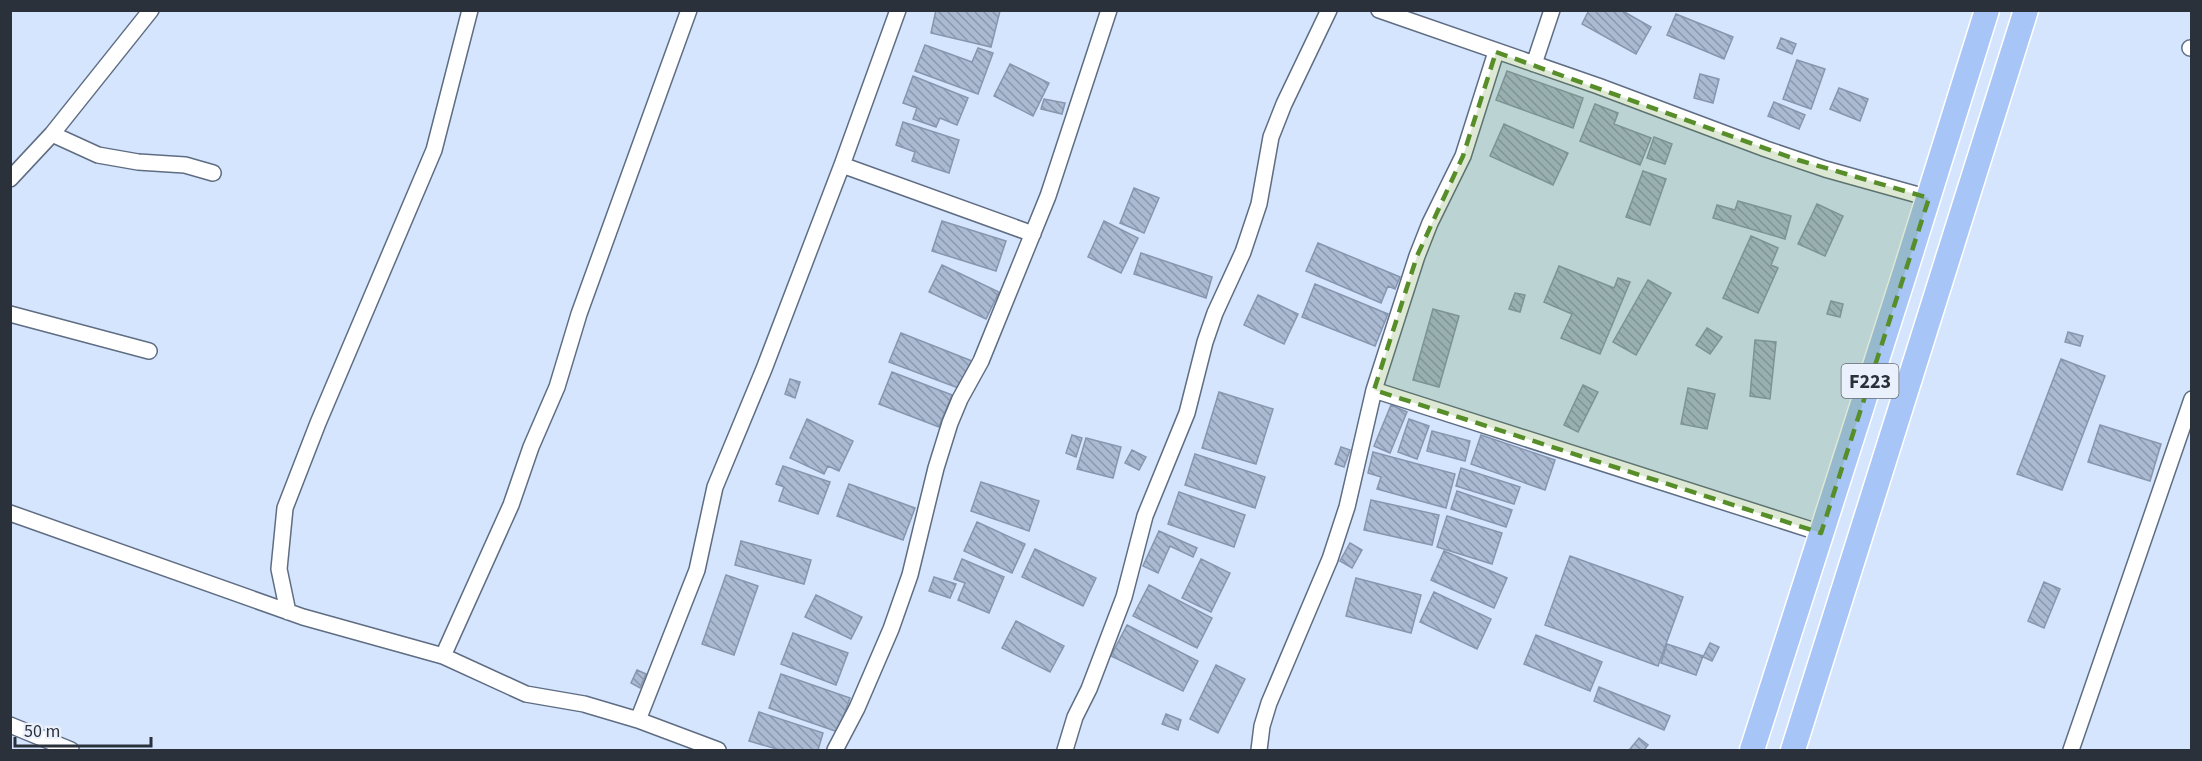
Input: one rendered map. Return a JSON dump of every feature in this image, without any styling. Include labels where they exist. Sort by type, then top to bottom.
[{"type":"main road","name":"F223","points":[[1752,750],[1987,10]]},
{"type":"main road","name":"F223","points":[[1793,750],[2026,10]]},
{"type":"street","points":[[10,179],[52,134],[151,10]]},
{"type":"street","points":[[288,612],[279,569],[285,508],[318,423],[434,150],[470,10]]},
{"type":"street","points":[[443,656],[511,505],[531,447],[557,387],[579,314],[689,10]]},
{"type":"street","points":[[638,720],[696,570],[715,487],[764,369],[898,10]]},
{"type":"street","points":[[835,750],[857,708],[891,629],[910,574],[936,468],[950,423],[981,361],[1048,196],[1109,10]]},
{"type":"street","points":[[1065,750],[1124,597],[1144,516],[1187,413],[1205,342],[1215,313],[1246,243],[1259,204],[1271,137],[1284,104],[1329,10]]},
{"type":"street","points":[[1379,10],[1662,109],[1766,149],[1825,169],[1929,198]]},
{"type":"street","points":[[1534,64],[1552,10]]},
{"type":"street","points":[[1259,750],[1262,726],[1269,703],[1330,559],[1347,507],[1374,390],[1417,256],[1430,223],[1463,156],[1496,52]]},
{"type":"street","points":[[52,134],[98,155],[138,162],[185,165],[213,174]]},
{"type":"street","points":[[842,165],[1033,234]]},
{"type":"street","points":[[10,314],[149,351]]},
{"type":"street","points":[[1374,390],[1737,505],[1821,534]]},
{"type":"street","points":[[2071,750],[2192,399]]},
{"type":"street","points":[[10,513],[288,612],[443,656],[526,693],[584,704],[638,720],[718,750]]},
{"type":"street","points":[[12,730],[71,750]]},
{"type":"highlighted area","points":[[1496,52],[1798,160],[1929,198],[1821,533],[1374,390],[1417,256],[1463,156]]},
{"type":"building","points":[[936,10],[1000,11],[991,47],[931,33]]},
{"type":"building","points":[[1589,10],[1621,10],[1651,27],[1636,54],[1582,24]]},
{"type":"building","points":[[1676,14],[1733,37],[1724,59],[1667,35]]},
{"type":"building","points":[[1781,38],[1796,44],[1792,54],[1777,48]]},
{"type":"building","points":[[925,45],[972,62],[978,48],[993,53],[978,94],[915,71]]},
{"type":"building","points":[[1797,60],[1825,69],[1811,109],[1783,99]]},
{"type":"building","points":[[1010,64],[1049,83],[1033,116],[994,96]]},
{"type":"building","points":[[1507,71],[1583,98],[1573,128],[1496,100]]},
{"type":"building","points":[[1700,74],[1719,79],[1713,103],[1694,98]]},
{"type":"building","points":[[913,76],[968,98],[957,125],[940,118],[936,127],[913,119],[917,108],[903,103]]},
{"type":"building","points":[[1839,88],[1868,99],[1860,121],[1830,109]]},
{"type":"building","points":[[1044,99],[1065,103],[1062,114],[1041,109]]},
{"type":"building","points":[[1774,102],[1805,115],[1799,129],[1768,116]]},
{"type":"building","points":[[1595,104],[1618,113],[1614,124],[1651,138],[1640,165],[1580,141]]},
{"type":"building","points":[[903,122],[959,140],[949,173],[912,161],[915,152],[896,145]]},
{"type":"building","points":[[1504,124],[1568,153],[1553,185],[1490,156]]},
{"type":"building","points":[[1654,137],[1672,144],[1665,164],[1647,158]]},
{"type":"building","points":[[1643,171],[1666,179],[1650,225],[1626,217]]},
{"type":"building","points":[[1134,188],[1159,198],[1144,233],[1120,223]]},
{"type":"building","points":[[1738,201],[1791,216],[1785,239],[1713,218],[1717,205],[1735,210]]},
{"type":"building","points":[[1817,204],[1843,216],[1825,256],[1798,244]]},
{"type":"building","points":[[942,221],[1006,241],[996,271],[932,251]]},
{"type":"building","points":[[1104,221],[1138,238],[1121,273],[1088,257]]},
{"type":"building","points":[[1751,236],[1778,248],[1771,265],[1778,268],[1758,313],[1723,298]]},
{"type":"building","points":[[1318,243],[1400,277],[1395,289],[1388,286],[1381,303],[1306,271]]},
{"type":"building","points":[[1141,253],[1212,277],[1206,298],[1134,274]]},
{"type":"building","points":[[942,265],[999,292],[986,319],[929,292]]},
{"type":"building","points":[[1559,266],[1614,288],[1618,278],[1630,282],[1600,354],[1561,338],[1572,314],[1544,302]]},
{"type":"building","points":[[1648,280],[1671,293],[1636,355],[1613,342]]},
{"type":"building","points":[[1315,284],[1388,314],[1375,346],[1302,317]]},
{"type":"building","points":[[1515,293],[1525,295],[1520,312],[1509,309]]},
{"type":"building","points":[[1258,295],[1298,314],[1284,344],[1244,325]]},
{"type":"building","points":[[1831,301],[1843,304],[1840,317],[1827,314]]},
{"type":"building","points":[[1433,309],[1459,316],[1439,387],[1413,380]]},
{"type":"building","points":[[1707,328],[1722,337],[1710,354],[1696,345]]},
{"type":"building","points":[[2068,332],[2083,336],[2080,346],[2065,342]]},
{"type":"building","points":[[901,333],[972,361],[961,389],[889,362]]},
{"type":"building","points":[[1755,340],[1776,342],[1770,399],[1750,396]]},
{"type":"building","points":[[2061,359],[2105,376],[2062,490],[2017,474]]},
{"type":"building","points":[[892,372],[952,395],[939,427],[879,404]]},
{"type":"building","points":[[790,379],[800,382],[795,398],[785,394]]},
{"type":"building","points":[[1583,385],[1598,392],[1578,432],[1564,425]]},
{"type":"building","points":[[1688,388],[1715,394],[1707,429],[1681,424]]},
{"type":"building","points":[[1219,392],[1273,409],[1256,464],[1202,448]]},
{"type":"building","points":[[1391,405],[1407,412],[1390,453],[1374,446]]},
{"type":"building","points":[[807,419],[853,441],[839,471],[828,466],[824,474],[790,458]]},
{"type":"building","points":[[1409,419],[1429,426],[1417,459],[1398,452]]},
{"type":"building","points":[[2100,425],[2161,444],[2150,481],[2088,462]]},
{"type":"building","points":[[1432,431],[1470,441],[1465,461],[1427,451]]},
{"type":"building","points":[[1072,435],[1082,438],[1076,457],[1066,453]]},
{"type":"building","points":[[1481,435],[1555,460],[1545,490],[1471,464]]},
{"type":"building","points":[[1086,438],[1121,447],[1113,478],[1077,469]]},
{"type":"building","points":[[1341,447],[1350,450],[1344,467],[1335,464]]},
{"type":"building","points":[[1132,450],[1146,457],[1139,470],[1125,463]]},
{"type":"building","points":[[1373,452],[1455,474],[1446,508],[1377,489],[1381,477],[1368,473]]},
{"type":"building","points":[[1195,454],[1265,477],[1255,508],[1185,485]]},
{"type":"building","points":[[783,466],[830,482],[818,514],[779,501],[784,487],[776,484]]},
{"type":"building","points":[[1461,468],[1520,487],[1514,504],[1456,486]]},
{"type":"building","points":[[981,482],[1039,501],[1029,531],[971,511]]},
{"type":"building","points":[[849,484],[915,508],[903,540],[837,516]]},
{"type":"building","points":[[1457,491],[1512,510],[1506,527],[1451,509]]},
{"type":"building","points":[[1179,492],[1245,515],[1234,547],[1168,524]]},
{"type":"building","points":[[1371,500],[1439,515],[1432,545],[1364,530]]},
{"type":"building","points":[[1447,516],[1502,533],[1492,564],[1437,547]]},
{"type":"building","points":[[977,522],[1025,544],[1012,573],[964,551]]},
{"type":"building","points":[[1159,531],[1197,548],[1193,557],[1170,546],[1158,573],[1143,566]]},
{"type":"building","points":[[741,541],[811,560],[804,584],[735,565]]},
{"type":"building","points":[[1350,543],[1362,550],[1352,568],[1340,561]]},
{"type":"building","points":[[1035,549],[1096,578],[1083,606],[1022,577]]},
{"type":"building","points":[[1444,551],[1507,578],[1494,608],[1431,580]]},
{"type":"building","points":[[1570,556],[1683,597],[1658,666],[1545,625]]},
{"type":"building","points":[[962,559],[1004,577],[989,613],[958,600],[965,583],[954,579]]},
{"type":"building","points":[[1201,559],[1230,573],[1211,612],[1182,598]]},
{"type":"building","points":[[726,575],[758,586],[734,655],[702,644]]},
{"type":"building","points":[[934,577],[956,584],[950,598],[929,591]]},
{"type":"building","points":[[1356,578],[1421,595],[1411,633],[1346,616]]},
{"type":"building","points":[[2044,582],[2060,589],[2044,628],[2028,621]]},
{"type":"building","points":[[1149,585],[1212,618],[1197,648],[1133,616]]},
{"type":"building","points":[[1434,592],[1491,619],[1477,649],[1420,622]]},
{"type":"building","points":[[816,595],[862,617],[851,639],[805,617]]},
{"type":"building","points":[[1016,621],[1064,646],[1050,672],[1002,648]]},
{"type":"building","points":[[1127,625],[1198,661],[1183,691],[1111,656]]},
{"type":"building","points":[[793,633],[848,653],[836,685],[781,664]]},
{"type":"building","points":[[1536,635],[1602,662],[1590,691],[1524,664]]},
{"type":"building","points":[[1710,643],[1719,647],[1712,661],[1703,657]]},
{"type":"building","points":[[1667,644],[1703,656],[1696,675],[1661,663]]},
{"type":"building","points":[[1216,665],[1245,679],[1218,733],[1190,719]]},
{"type":"building","points":[[637,670],[646,674],[640,688],[631,683]]},
{"type":"building","points":[[781,674],[850,698],[838,732],[769,708]]},
{"type":"building","points":[[1599,687],[1670,716],[1664,730],[1594,701]]},
{"type":"building","points":[[759,712],[823,733],[818,750],[780,750],[749,741]]},
{"type":"building","points":[[1166,714],[1181,720],[1178,730],[1162,724]]},
{"type":"building","points":[[1639,738],[1648,745],[1644,750],[1631,750],[1630,749]]}]
